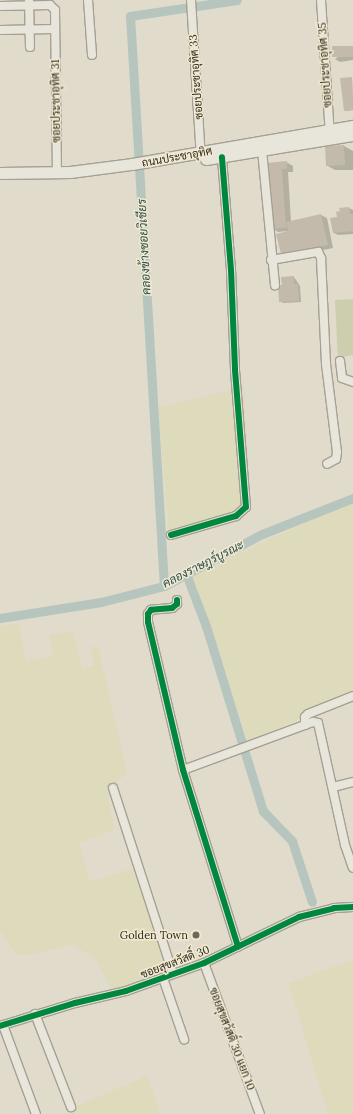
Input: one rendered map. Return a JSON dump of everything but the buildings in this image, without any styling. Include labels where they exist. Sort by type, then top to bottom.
[{"type":"main road","name":"ถนนประชาอุทิศ","points":[[201,157],[222,157],[262,150],[330,134],[353,126]]},
{"type":"main road","name":"ถนนประชาอุทิศ","points":[[0,180],[52,179],[201,157],[330,134],[353,135]]},
{"type":"main road","name":"ถนนประชาอุทิศ","points":[[0,173],[57,172],[138,167]]},
{"type":"street","points":[[88,0],[92,55]]},
{"type":"street","name":"ซอยประชาอุทิศ 35","points":[[321,0],[330,134]]},
{"type":"street","points":[[0,6],[29,3],[30,46]]},
{"type":"street","name":"ซอยประชาอุทิศ 31","points":[[29,3],[52,6],[55,29],[57,172]]},
{"type":"street","name":"ซอยประชาอุทิศ 33","points":[[191,4],[201,157]]},
{"type":"street","points":[[0,30],[55,29]]},
{"type":"street","points":[[262,150],[271,260],[275,285]]},
{"type":"street","points":[[171,535],[236,516],[246,507],[234,369],[222,157]]},
{"type":"street","points":[[271,260],[318,252],[321,258],[326,364],[337,452],[336,459],[327,464]]},
{"type":"street","points":[[340,361],[342,378],[353,382]]},
{"type":"street","points":[[176,600],[177,604],[172,608],[151,610],[148,614],[183,770],[238,947]]},
{"type":"street","points":[[305,725],[305,717],[308,714],[353,696]]},
{"type":"street","points":[[183,770],[313,722],[318,723],[322,730],[345,845],[353,868]]},
{"type":"street","points":[[333,787],[353,782]]},
{"type":"street","points":[[113,788],[173,974]]},
{"type":"street","name":"ซอยสุขสวัสดิ์ 30","points":[[2,1026],[35,1014],[126,991],[204,963],[300,916],[334,908],[353,907]]},
{"type":"street","name":"ซอยสุขสวัสดิ์ 30 แยก 10","points":[[204,963],[260,1114]]},
{"type":"street","points":[[163,978],[184,1039]]},
{"type":"street","points":[[35,1014],[71,1107]]},
{"type":"street","points":[[2,1026],[36,1114]]},
{"type":"shaded area","points":[[244,387],[250,509],[169,530],[158,408]]},
{"type":"shaded area","points":[[353,501],[353,696],[248,741],[191,576]]},
{"type":"shaded area","points":[[19,624],[26,661],[53,656],[49,635],[73,631],[82,668],[94,666],[91,647],[98,646],[127,773],[107,790],[114,829],[79,843],[90,882],[135,868],[166,972],[112,991],[96,959],[72,944],[29,955],[16,954],[0,931],[0,626]]},
{"type":"shaded area","points":[[353,960],[353,1114],[328,1114],[289,983]]},
{"type":"shaded area","points":[[147,1076],[160,1114],[72,1114],[70,1109]]},
{"type":"green space","points":[[353,299],[353,355],[338,358],[335,300]]},
{"type":"waterway","name":"คลองข้างซอยวิเชียร","points":[[164,586],[130,16],[237,0]]},
{"type":"waterway","name":"คลองราษฎร์บูรณะ","points":[[0,618],[101,602],[164,586],[262,534],[353,498]]},
{"type":"waterway","points":[[186,574],[206,626],[263,811],[292,841],[312,902]]},
{"type":"cycle path","points":[[171,535],[236,516],[246,507],[235,369],[231,270],[222,157]]},
{"type":"cycle path","points":[[177,600],[177,604],[172,608],[151,610],[148,614],[148,622],[183,770],[238,947]]},
{"type":"cycle path","points":[[0,1026],[75,1003],[126,991],[204,963],[299,917],[334,908],[353,907]]},
{"type":"place","name":"Golden Town","points":[[196,935]]}]
